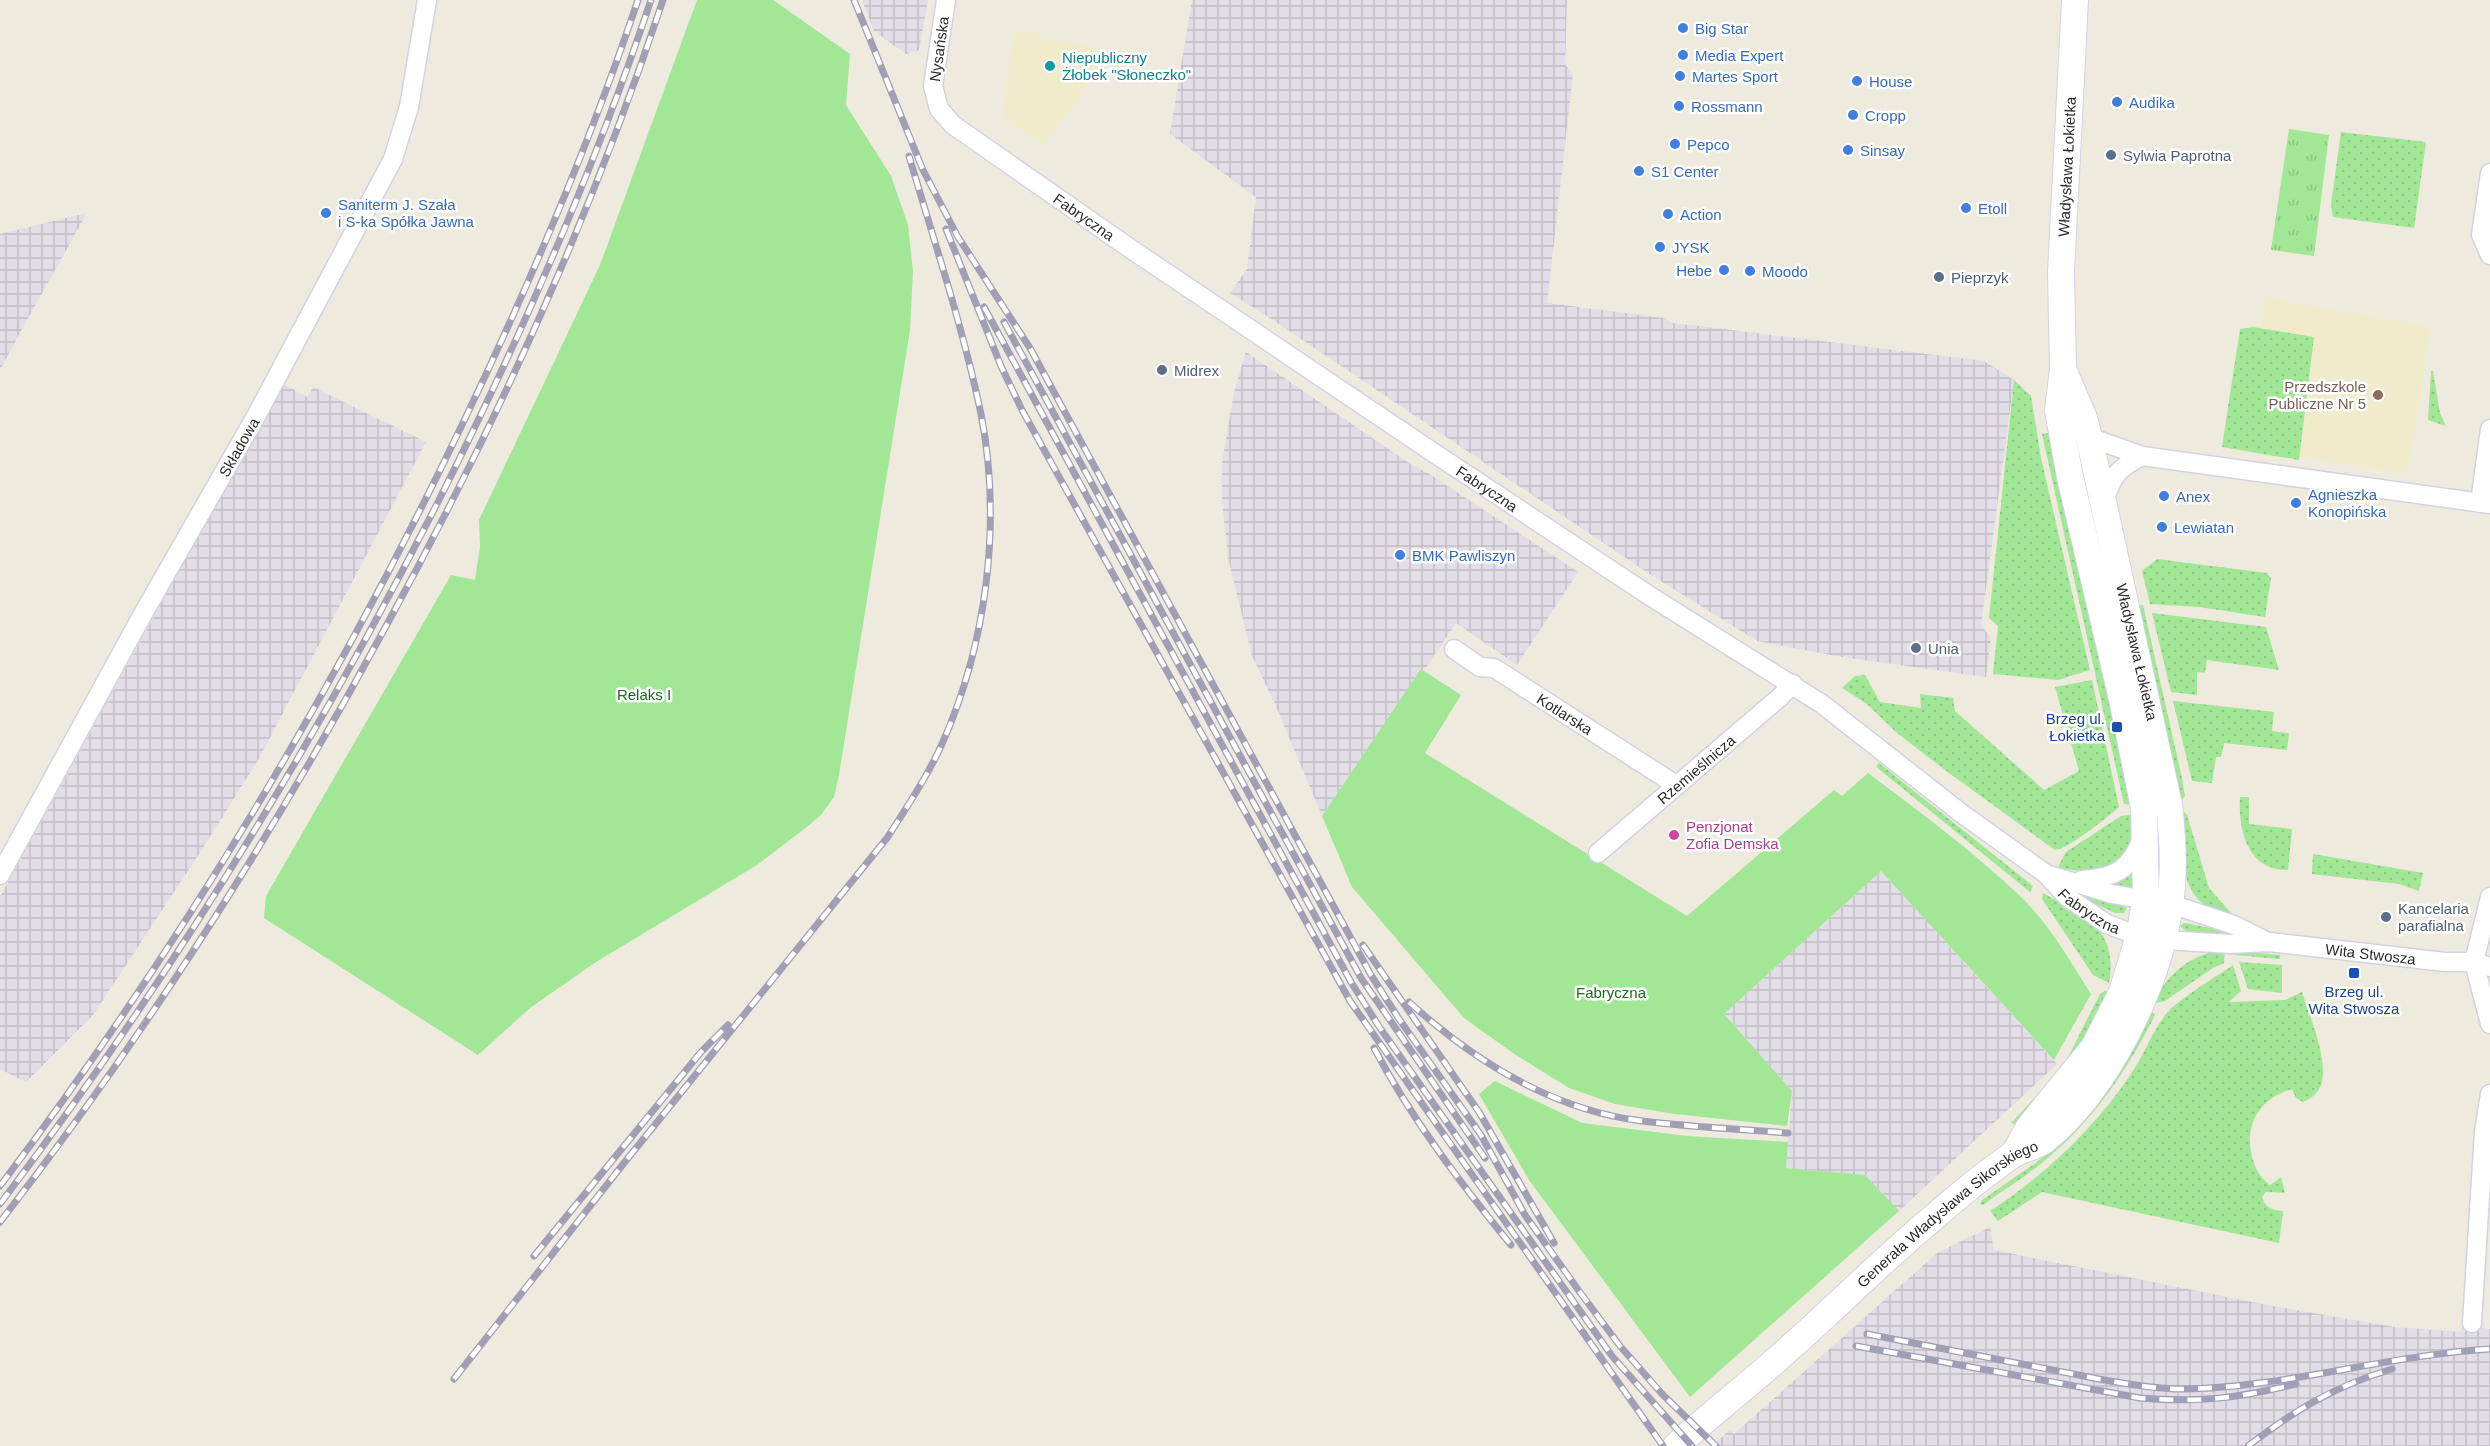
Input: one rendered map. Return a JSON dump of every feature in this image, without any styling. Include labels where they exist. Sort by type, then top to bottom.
[{"type":"main road","name":"Władysława Łokietka","points":[[2075,0],[2061,272],[2063,369],[2058,411],[2122,699],[2146,825],[2164,940]]},
{"type":"main road","name":"Władysława Łokietka","points":[[2063,369],[2084,418],[2089,437],[2169,805],[2174,848],[2158,901]]},
{"type":"main road","name":"Generała Władysława Sikorskiego","points":[[1676,1446],[1790,1347],[1934,1216],[2019,1144],[2094,1047],[2122,992],[2139,936],[2158,901]]},
{"type":"main road","name":"Generała Władysława Sikorskiego","points":[[2019,1144],[2043,1141],[2074,1110],[2098,1081],[2121,1044],[2143,1001],[2164,940]]},
{"type":"street","name":"Składowa","points":[[0,875],[144,612],[255,418],[393,159],[409,106],[427,0]]},
{"type":"street","name":"Nysańska","points":[[934,97],[934,68],[946,0]]},
{"type":"street","name":"Fabryczna","points":[[934,97],[939,109],[953,125],[1128,248],[1650,596],[1793,684],[1961,813],[2046,874],[2067,897],[2107,924],[2139,936]]},
{"type":"street","points":[[2490,173],[2481,235],[2490,255]]},
{"type":"street","points":[[2089,437],[2142,456],[2485,504],[2490,429]]},
{"type":"street","points":[[2103,501],[2112,478],[2120,468],[2142,456]]},
{"type":"street","name":"Kotlarska","points":[[1454,649],[1480,667],[1494,668],[1676,785]]},
{"type":"street","name":"Rzemieślnicza","points":[[1598,852],[1793,684]]},
{"type":"street","name":"Fabryczna","points":[[2070,881],[2104,879],[2124,869],[2137,853],[2146,825]]},
{"type":"street","name":"Fabryczna","points":[[2046,874],[2112,894],[2158,901]]},
{"type":"street","points":[[2490,897],[2482,964],[2490,1024]]},
{"type":"street","name":"Wita Stwosza","points":[[2158,901],[2234,925],[2269,942]]},
{"type":"street","name":"Wita Stwosza","points":[[2139,936],[2164,940],[2231,944],[2269,942],[2445,962],[2482,964]]},
{"type":"street","points":[[2472,1323],[2484,1132],[2490,1094]]},
{"type":"shaded area","points":[[862,0],[928,0],[919,50],[906,54],[874,31]]},
{"type":"shaded area","points":[[1192,0],[1567,0],[1565,64],[1573,74],[1547,303],[1664,318],[1674,323],[1984,361],[2014,380],[1981,625],[1991,638],[1986,677],[1842,657],[1757,641],[1651,575],[1230,293],[1247,269],[1256,197],[1170,134]]},
{"type":"shaded area","points":[[1014,30],[1037,33],[1039,37],[1098,47],[1093,76],[1095,78],[1043,145],[1002,117]]},
{"type":"shaded area","points":[[87,213],[27,320],[0,370],[0,234]]},
{"type":"shaded area","points":[[2265,297],[2430,327],[2408,473],[2242,449]]},
{"type":"shaded area","points":[[1246,352],[1409,463],[1431,475],[1578,572],[1517,665],[1456,623],[1425,669],[1421,670],[1322,816],[1275,704],[1252,656],[1228,558],[1222,500],[1222,463],[1234,392]]},
{"type":"shaded area","points":[[282,383],[307,397],[313,387],[426,442],[257,762],[93,1015],[26,1082],[0,1069],[0,897]]},
{"type":"shaded area","points":[[1881,871],[2057,1064],[1899,1211],[1865,1175],[1786,1168],[1792,1091],[1724,1014]]},
{"type":"shaded area","points":[[1990,1227],[1994,1250],[2267,1305],[2395,1327],[2460,1332],[2464,1319],[2483,1321],[2482,1328],[2490,1329],[2490,1446],[1712,1446],[1730,1430],[1734,1434],[1937,1253]]},
{"type":"green space","name":"Relaks I","points":[[697,0],[773,0],[850,54],[846,105],[891,176],[908,225],[913,271],[910,330],[839,775],[834,797],[821,815],[803,830],[757,865],[596,962],[530,1008],[478,1055],[264,918],[266,896],[451,575],[475,580],[480,547],[479,520],[600,265]]},
{"type":"green space","points":[[2289,129],[2329,135],[2314,256],[2271,250]]},
{"type":"green space","points":[[2341,132],[2426,142],[2414,228],[2333,217],[2331,204]]},
{"type":"green space","points":[[2253,327],[2314,337],[2299,460],[2222,447],[2240,329]]},
{"type":"green space","points":[[2431,371],[2433,371],[2440,413],[2446,426],[2428,420]]},
{"type":"green space","points":[[2014,380],[2031,396],[2041,458],[2090,670],[2058,680],[1993,674],[1998,626],[1989,618]]},
{"type":"green space","points":[[2052,432],[2134,805],[2124,804],[2042,434]]},
{"type":"green space","points":[[2157,559],[2267,573],[2271,578],[2265,617],[2199,607],[2150,604],[2142,571]]},
{"type":"green space","points":[[2143,605],[2182,778],[2185,796],[2181,801],[2135,606]]},
{"type":"green space","points":[[2152,613],[2266,627],[2279,670],[2207,660],[2205,673],[2197,672],[2197,695],[2171,692]]},
{"type":"green space","name":"Fabryczna","points":[[1421,669],[1461,695],[1425,753],[1687,916],[1834,790],[1842,796],[1868,773],[1966,848],[2021,897],[2050,931],[2091,994],[2054,1060],[1881,871],[1724,1014],[1792,1091],[1787,1126],[1675,1114],[1615,1104],[1569,1088],[1513,1053],[1464,1018],[1352,887],[1322,816]]},
{"type":"green space","points":[[1865,675],[1880,702],[1921,708],[1920,694],[1953,698],[1955,711],[2044,790],[2079,771],[2055,687],[2092,680],[2119,807],[2078,839],[2055,850],[1949,773],[1897,733],[1867,704],[1842,688],[1855,676]]},
{"type":"green space","points":[[2173,701],[2274,712],[2272,731],[2289,733],[2287,750],[2224,743],[2221,757],[2216,757],[2212,783],[2192,781]]},
{"type":"green space","points":[[1879,763],[2033,886],[2030,892],[1880,770],[1876,766]]},
{"type":"green space","points":[[2240,797],[2249,797],[2249,824],[2292,829],[2288,870],[2274,869],[2263,864],[2248,847],[2241,823]]},
{"type":"green space","points":[[2181,809],[2187,815],[2209,888],[2232,914],[2213,909],[2200,901],[2191,890],[2183,860]]},
{"type":"green space","points":[[2133,814],[2130,845],[2114,864],[2089,871],[2058,867],[2066,852],[2121,816]]},
{"type":"green space","points":[[2313,854],[2423,873],[2419,891],[2399,884],[2312,874]]},
{"type":"green space","points":[[2135,864],[2134,890],[2104,883]]},
{"type":"green space","points":[[2076,889],[2127,908],[2124,913],[2115,913],[2074,894]]},
{"type":"green space","points":[[2043,893],[2084,917],[2103,936],[2109,949],[2111,964],[2109,983],[2093,975],[2042,899]]},
{"type":"green space","points":[[2184,923],[2211,928],[2227,934],[2196,935],[2180,926]]},
{"type":"green space","points":[[2225,950],[2224,963],[2165,1001],[2155,1003],[2154,1000],[2160,990],[2183,966],[2202,955]]},
{"type":"green space","points":[[2235,951],[2280,955],[2280,959],[2235,955]]},
{"type":"green space","points":[[2239,962],[2282,965],[2282,993],[2248,989]]},
{"type":"green space","points":[[2233,965],[2241,991],[2229,1002],[2285,1000],[2302,992],[2314,1026],[2323,1066],[2323,1078],[2315,1094],[2303,1102],[2296,1098],[2292,1089],[2280,1094],[2261,1108],[2252,1127],[2251,1150],[2257,1169],[2270,1185],[2281,1177],[2285,1193],[2266,1192],[2262,1197],[2270,1208],[2283,1211],[2279,1243],[2042,1192],[1998,1221],[1990,1211],[2049,1166],[2101,1114],[2131,1074],[2166,1014],[2187,996]]},
{"type":"green space","points":[[2106,990],[2104,1005],[2097,1022],[2071,1061],[2015,1124],[2011,1123],[2063,1067],[2100,994]]},
{"type":"green space","points":[[2150,1011],[2155,1014],[2131,1059],[2092,1114],[2043,1162],[1983,1205],[1980,1204],[1982,1200],[2037,1162],[2053,1148]]},
{"type":"green space","points":[[1495,1081],[1582,1123],[1687,1136],[1788,1142],[1786,1168],[1865,1175],[1899,1211],[1690,1397],[1529,1180],[1479,1094]]},
{"type":"railway","points":[[0,1186],[130,1005],[191,912],[250,818],[360,625],[412,527],[510,322],[578,163],[638,0]]},
{"type":"railway","points":[[0,1204],[62,1120],[179,950],[289,774],[390,594],[498,379],[554,255],[629,65],[651,0]]},
{"type":"railway","points":[[0,1222],[106,1080],[205,933],[298,782],[385,628],[465,476],[538,320],[605,162],[663,0]]},
{"type":"railway","points":[[854,0],[923,170],[958,237],[1030,348],[1371,975],[1399,1019],[1481,1135],[1525,1215],[1579,1291],[1620,1346],[1663,1395],[1716,1446]]},
{"type":"railway","points":[[454,1379],[624,1163],[887,838],[930,768],[957,705],[980,624],[986,582],[990,539],[987,455],[981,414],[966,349],[909,156]]},
{"type":"railway","points":[[946,229],[1001,366],[1022,410],[1350,1001],[1663,1446]]},
{"type":"railway","points":[[984,307],[1351,982],[1380,1028],[1612,1356],[1692,1446]]},
{"type":"railway","points":[[1004,322],[1361,978],[1485,1158]]},
{"type":"railway","points":[[1363,945],[1479,1112],[1554,1243]]},
{"type":"railway","points":[[1409,1002],[1434,1024],[1488,1063],[1517,1080],[1577,1106],[1642,1121],[1788,1133]]},
{"type":"railway","points":[[534,1256],[701,1052],[728,1025]]},
{"type":"railway","points":[[1374,1048],[1404,1100],[1438,1150],[1511,1245]]},
{"type":"railway","points":[[1867,1334],[2104,1380],[2171,1389],[2259,1383],[2451,1352],[2490,1349]]},
{"type":"railway","points":[[1856,1346],[2140,1398],[2181,1400],[2219,1398],[2296,1384]]},
{"type":"railway","points":[[2248,1446],[2316,1400],[2352,1383],[2392,1369]]},
{"type":"place","name":"Big Star","points":[[1683,28]]},
{"type":"place","name":"Media Expert","points":[[1683,55]]},
{"type":"place","name":"Niepubliczny Żłobek \"Słoneczko\"","points":[[1050,66]]},
{"type":"place","name":"Martes Sport","points":[[1680,76]]},
{"type":"place","name":"House","points":[[1857,81]]},
{"type":"place","name":"Audika","points":[[2117,102]]},
{"type":"place","name":"Rossmann","points":[[1679,106]]},
{"type":"place","name":"Cropp","points":[[1853,115]]},
{"type":"place","name":"Pepco","points":[[1675,144]]},
{"type":"place","name":"Sinsay","points":[[1848,150]]},
{"type":"place","name":"Sylwia Paprotna","points":[[2111,155]]},
{"type":"place","name":"S1 Center","points":[[1639,171]]},
{"type":"place","name":"Etoll","points":[[1966,208]]},
{"type":"place","name":"Saniterm J. Szała i S-ka Spółka Jawna","points":[[326,213]]},
{"type":"place","name":"Action","points":[[1668,214]]},
{"type":"place","name":"JYSK","points":[[1660,247]]},
{"type":"place","name":"Hebe","points":[[1724,270]]},
{"type":"place","name":"Moodo","points":[[1750,271]]},
{"type":"place","name":"Pieprzyk","points":[[1939,277]]},
{"type":"place","name":"Midrex","points":[[1162,370]]},
{"type":"place","name":"Przedszkole Publiczne Nr 5","points":[[2378,395]]},
{"type":"place","name":"Anex","points":[[2164,496]]},
{"type":"place","name":"Agnieszka Konopińska","points":[[2296,503]]},
{"type":"place","name":"Lewiatan","points":[[2162,527]]},
{"type":"place","name":"BMK Pawliszyn","points":[[1400,555]]},
{"type":"place","name":"Unia","points":[[1916,648]]},
{"type":"place","name":"Brzeg ul. Łokietka","points":[[2117,727]]},
{"type":"place","name":"Penzjonat Zofia Demska","points":[[1674,835]]},
{"type":"place","name":"Kancelaria parafialna","points":[[2386,917]]},
{"type":"place","name":"Brzeg ul. Wita Stwosza","points":[[2354,973]]}]
